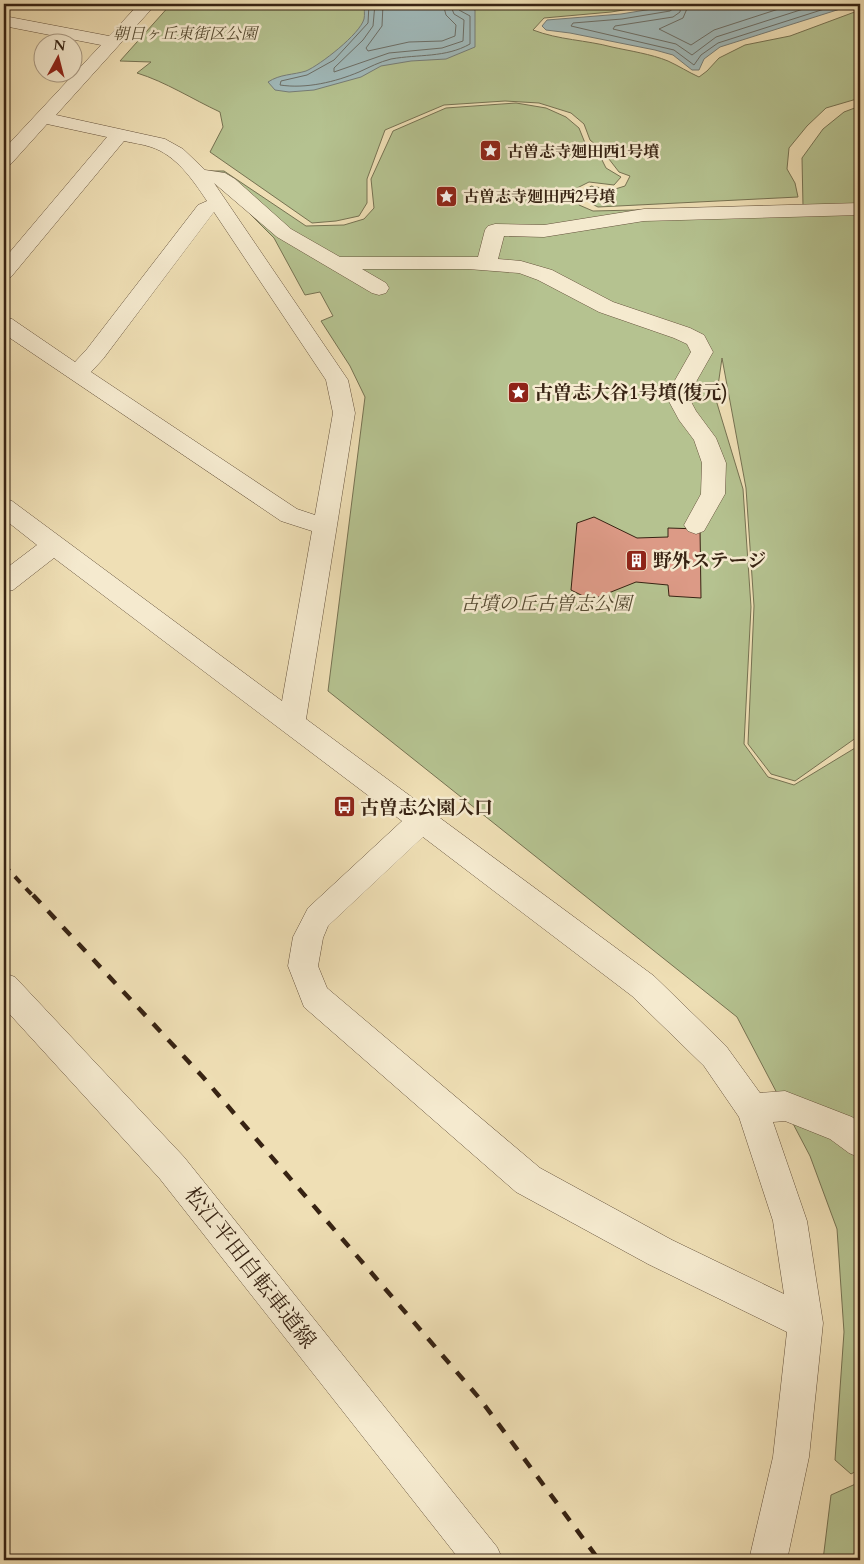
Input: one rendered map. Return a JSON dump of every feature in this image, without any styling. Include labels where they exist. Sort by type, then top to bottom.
[{"type":"street","points":[[4,12],[13,4]]},
{"type":"street","points":[[4,160],[148,4]]},
{"type":"street","points":[[4,21],[112,42]]},
{"type":"street","points":[[44,118],[158,143],[176,153],[199,175],[337,380],[344,413],[292,723]]},
{"type":"street","points":[[4,272],[120,134]]},
{"type":"street","points":[[199,175],[218,177],[228,183],[284,233],[379,288]]},
{"type":"street","points":[[78,372],[95,354],[205,209],[218,202]]},
{"type":"street","points":[[487,264],[495,230],[544,231],[644,215],[860,209]]},
{"type":"street","points":[[335,263],[487,264],[521,267],[545,275],[606,307],[648,323],[682,333],[696,340],[702,352],[697,364],[682,381],[677,396],[687,415],[705,438],[714,462],[713,494],[696,525]]},
{"type":"street","points":[[4,324],[290,515],[326,528]]},
{"type":"street","points":[[4,508],[643,986],[715,1056],[752,1109],[790,1221],[806,1323],[792,1457],[768,1560]]},
{"type":"street","points":[[4,584],[54,545]]},
{"type":"street","points":[[422,820],[318,918],[308,937],[303,966],[314,997],[528,1180],[660,1252],[806,1323]]},
{"type":"street","name":"松江平田自転車道線","points":[[4,987],[172,1168],[484,1560]]},
{"type":"street","points":[[752,1109],[785,1106],[841,1128],[860,1142]]},
{"type":"green space","name":"朝日ヶ丘東街区公園","points":[[171,4],[661,4],[611,12],[544,18],[533,30],[553,36],[655,56],[699,77],[719,58],[745,45],[790,36],[860,10],[860,98],[826,108],[807,126],[789,148],[787,169],[795,183],[798,197],[598,207],[590,203],[584,192],[591,186],[612,190],[625,186],[630,176],[619,172],[602,150],[590,140],[584,124],[571,113],[539,103],[505,101],[444,105],[385,130],[367,179],[367,203],[359,216],[336,221],[312,223],[210,152],[223,127],[220,112],[169,86],[137,73],[151,62],[120,61]]},
{"type":"green space","name":"古墳の丘古曽志公園","points":[[516,103],[546,108],[566,117],[579,128],[585,143],[599,154],[606,168],[621,177],[614,185],[589,182],[577,188],[579,205],[593,211],[803,206],[802,158],[823,129],[844,112],[860,106],[860,735],[795,781],[771,774],[748,744],[754,606],[746,488],[722,358],[716,400],[743,489],[751,607],[744,744],[768,777],[794,785],[860,745],[860,1469],[851,1474],[835,1460],[844,1332],[837,1229],[810,1156],[737,1017],[328,691],[365,397],[350,366],[321,321],[333,316],[320,292],[305,295],[274,238],[207,171],[224,171],[306,226],[344,225],[364,219],[374,208],[371,179],[393,131],[446,108]]},
{"type":"green space","points":[[860,1482],[860,1560],[823,1560],[831,1495]]},
{"type":"water","points":[[364,4],[456,4],[475,10],[475,47],[446,59],[411,61],[381,66],[361,77],[314,90],[289,92],[275,90],[268,82],[312,68],[348,40],[364,19]]},
{"type":"water","points":[[683,4],[856,4],[720,47],[704,59],[699,70],[692,70],[673,55],[570,33],[546,30],[542,26],[547,20],[621,14]]},
{"type":"building","name":"野外ステージ","points":[[594,517],[637,538],[668,537],[668,528],[700,529],[701,598],[669,596],[668,585],[636,582],[591,600],[571,590],[577,523]]},
{"type":"railway","points":[[4,865],[34,897]]},
{"type":"railway","points":[[33,895],[202,1076],[480,1399],[599,1560]]},
{"type":"place","name":"古曽志寺廻田西1号墳","points":[[491,151]]},
{"type":"place","name":"古曽志寺廻田西2号墳","points":[[447,196]]},
{"type":"place","name":"古曽志大谷1号墳(復元)","points":[[518,392]]},
{"type":"place","name":"野外ステージ","points":[[637,560]]},
{"type":"place","name":"古曽志公園入口","points":[[344,807]]}]
